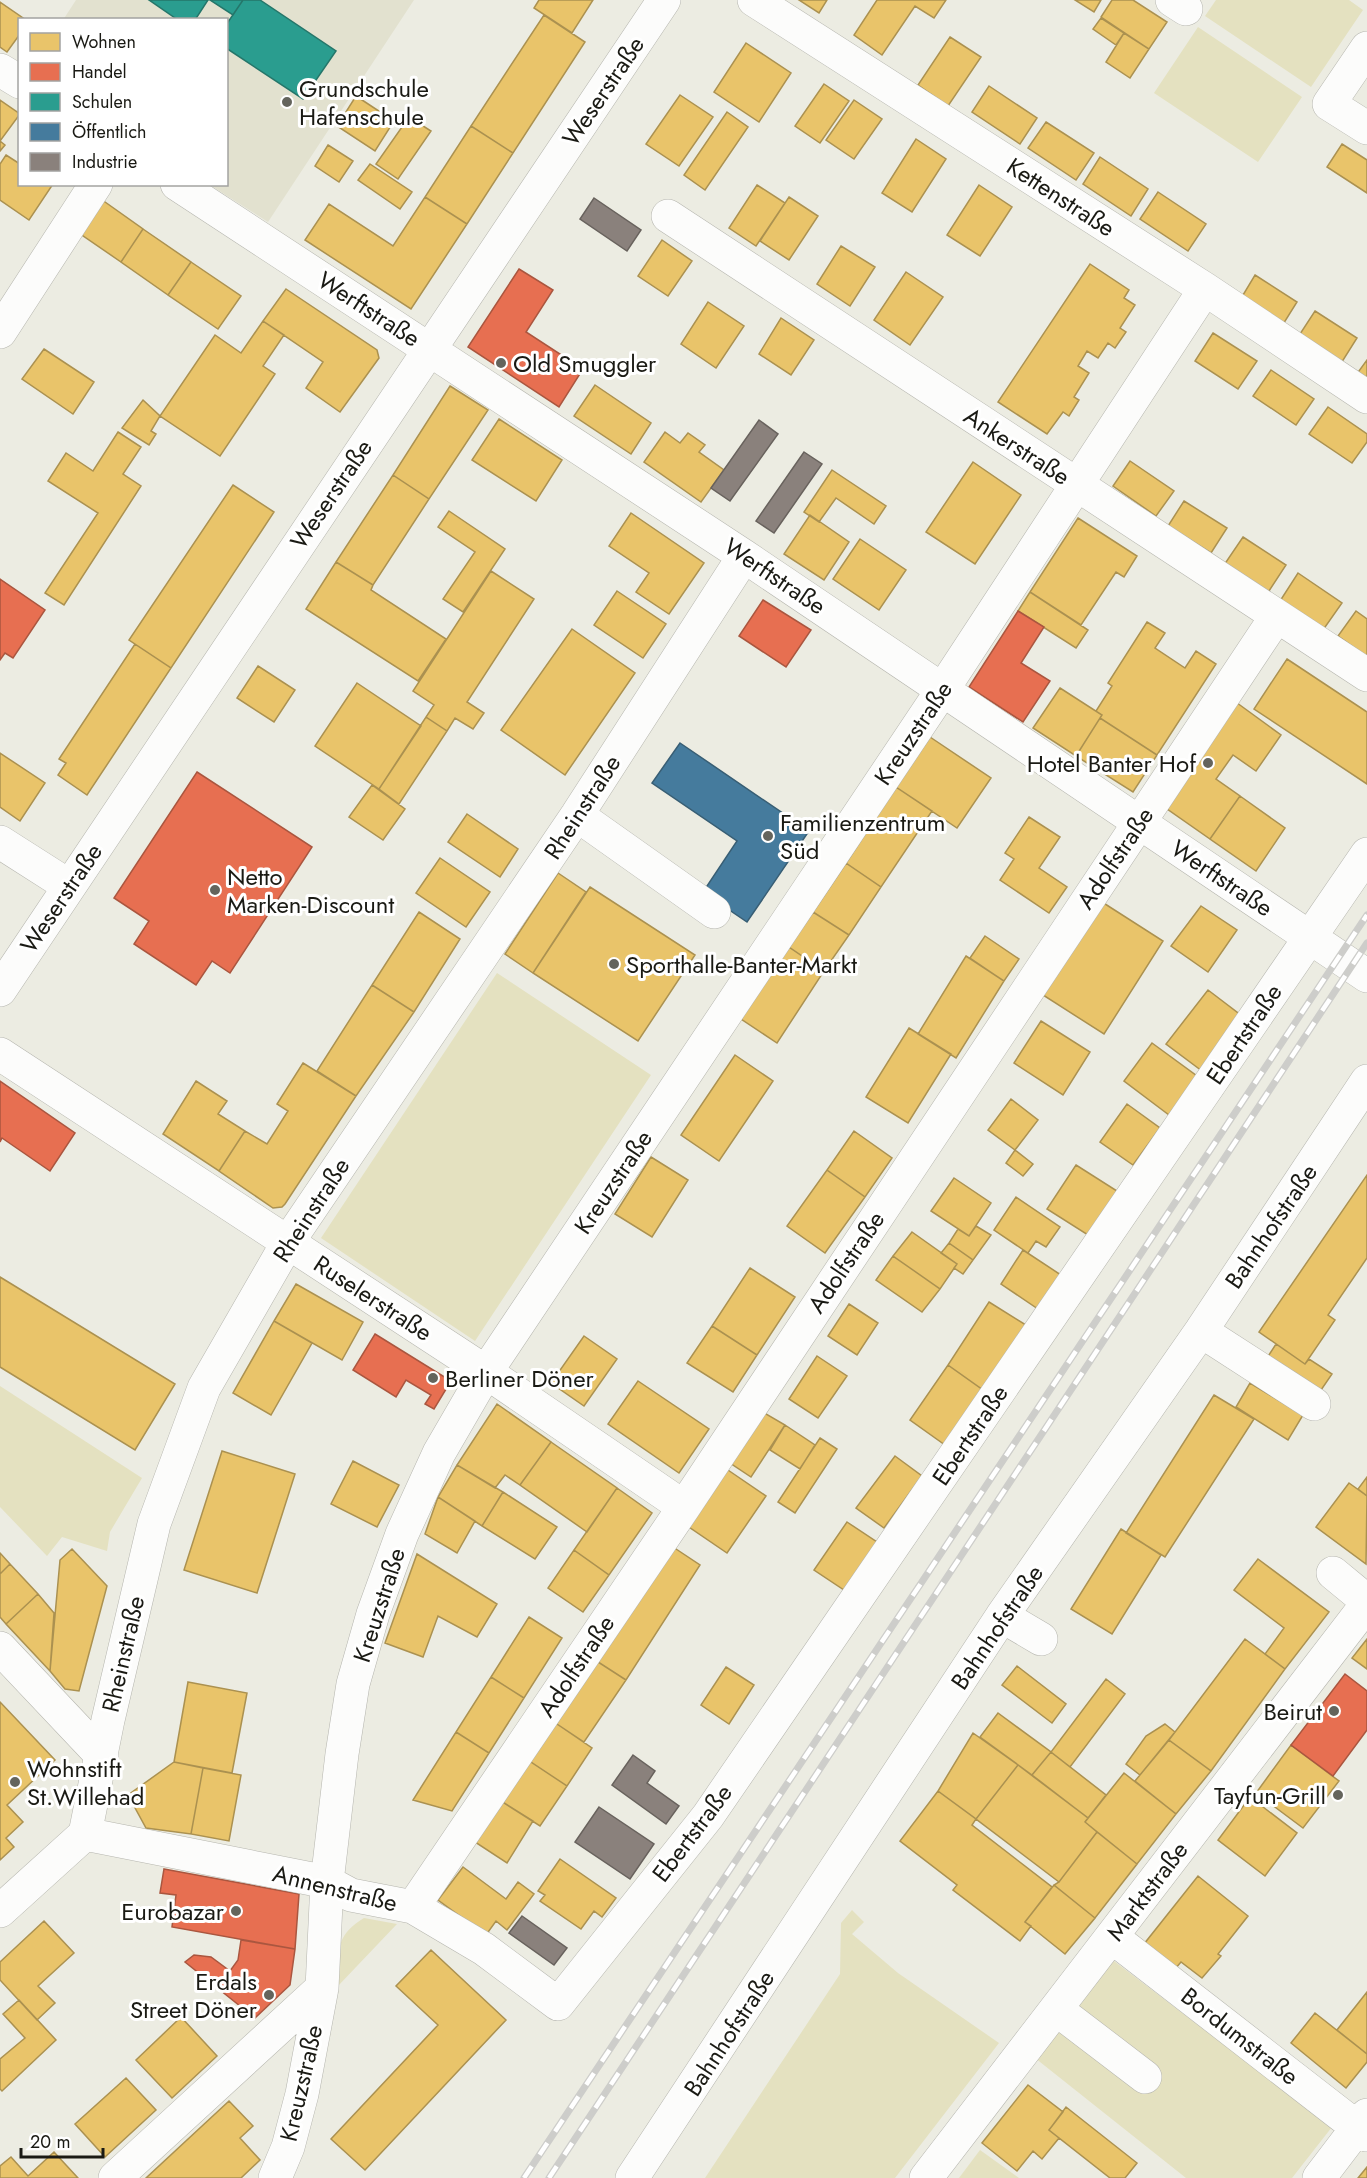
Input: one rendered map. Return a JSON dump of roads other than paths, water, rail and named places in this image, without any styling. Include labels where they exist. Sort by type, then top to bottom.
[{"type":"street","name":"Weserstraße","points":[[0,990],[663,0]]},
{"type":"street","name":"Kettenstraße","points":[[754,0],[1205,289],[1367,397]]},
{"type":"street","points":[[1367,48],[1329,104],[1367,128]]},
{"type":"street","points":[[0,69],[18,81]]},
{"type":"street","points":[[0,332],[95,186]]},
{"type":"street","name":"Werftstraße","points":[[180,186],[943,688],[1367,976]]},
{"type":"street","name":"Ankerstraße","points":[[668,216],[1367,675]]},
{"type":"street","name":"Kreuzstraße","points":[[275,2178],[288,2147],[302,2094],[321,1988],[327,1882],[353,1684],[373,1614],[402,1534],[439,1453],[486,1372],[943,688],[1205,289]]},
{"type":"street","name":"Rheinstraße","points":[[85,1834],[108,1720],[154,1524],[204,1388],[288,1242],[577,815],[744,556]]},
{"type":"street","name":"Adolfstraße","points":[[413,1907],[684,1507],[1138,821],[1276,617]]},
{"type":"street","points":[[577,815],[714,912]]},
{"type":"street","points":[[0,842],[69,886]]},
{"type":"street","name":"Ebertstraße","points":[[558,2004],[708,1816],[1367,854]]},
{"type":"street","name":"Ruselerstraße","points":[[0,1054],[486,1372],[684,1507]]},
{"type":"street","name":"Bahnhofstraße","points":[[632,2178],[1002,1616],[1201,1331],[1367,1081]]},
{"type":"street","points":[[1201,1331],[1314,1404]]},
{"type":"street","points":[[1333,1573],[1367,1602]]},
{"type":"street","name":"Marktstraße","points":[[926,2178],[1367,1602]]},
{"type":"street","points":[[1002,1616],[1041,1639]]},
{"type":"street","points":[[0,1648],[102,1756]]},
{"type":"street","points":[[0,1911],[85,1834]]},
{"type":"street","name":"Annenstraße","points":[[85,1834],[327,1882],[351,1895],[413,1907],[484,1949],[558,2004]]},
{"type":"street","name":"Bordumstraße","points":[[1112,1937],[1364,2126]]},
{"type":"street","points":[[115,2178],[321,1988]]},
{"type":"street","points":[[1056,2009],[1145,2077]]},
{"type":"street","points":[[1318,2178],[1364,2126]]},
{"type":"railway","points":[[524,2178],[1367,915]]},
{"type":"railway","points":[[549,2178],[1367,943]]},
{"type":"place","name":"Grundschule Hafenschule","points":[[287,102]]},
{"type":"place","name":"Old Smuggler","points":[[501,363]]},
{"type":"place","name":"Hotel Banter Hof","points":[[1208,763]]},
{"type":"place","name":"Familienzentrum Süd","points":[[768,836]]},
{"type":"place","name":"Netto Marken-Discount","points":[[215,890]]},
{"type":"place","name":"Sporthalle-Banter-Markt","points":[[614,964]]},
{"type":"place","name":"Berliner Döner","points":[[433,1378]]},
{"type":"place","name":"Beirut","points":[[1334,1711]]},
{"type":"place","name":"Wohnstift St.Willehad","points":[[15,1782]]},
{"type":"place","name":"Tayfun-Grill","points":[[1338,1795]]},
{"type":"place","name":"Eurobazar","points":[[236,1911]]},
{"type":"place","name":"Erdals Street Döner","points":[[269,1995]]}]
